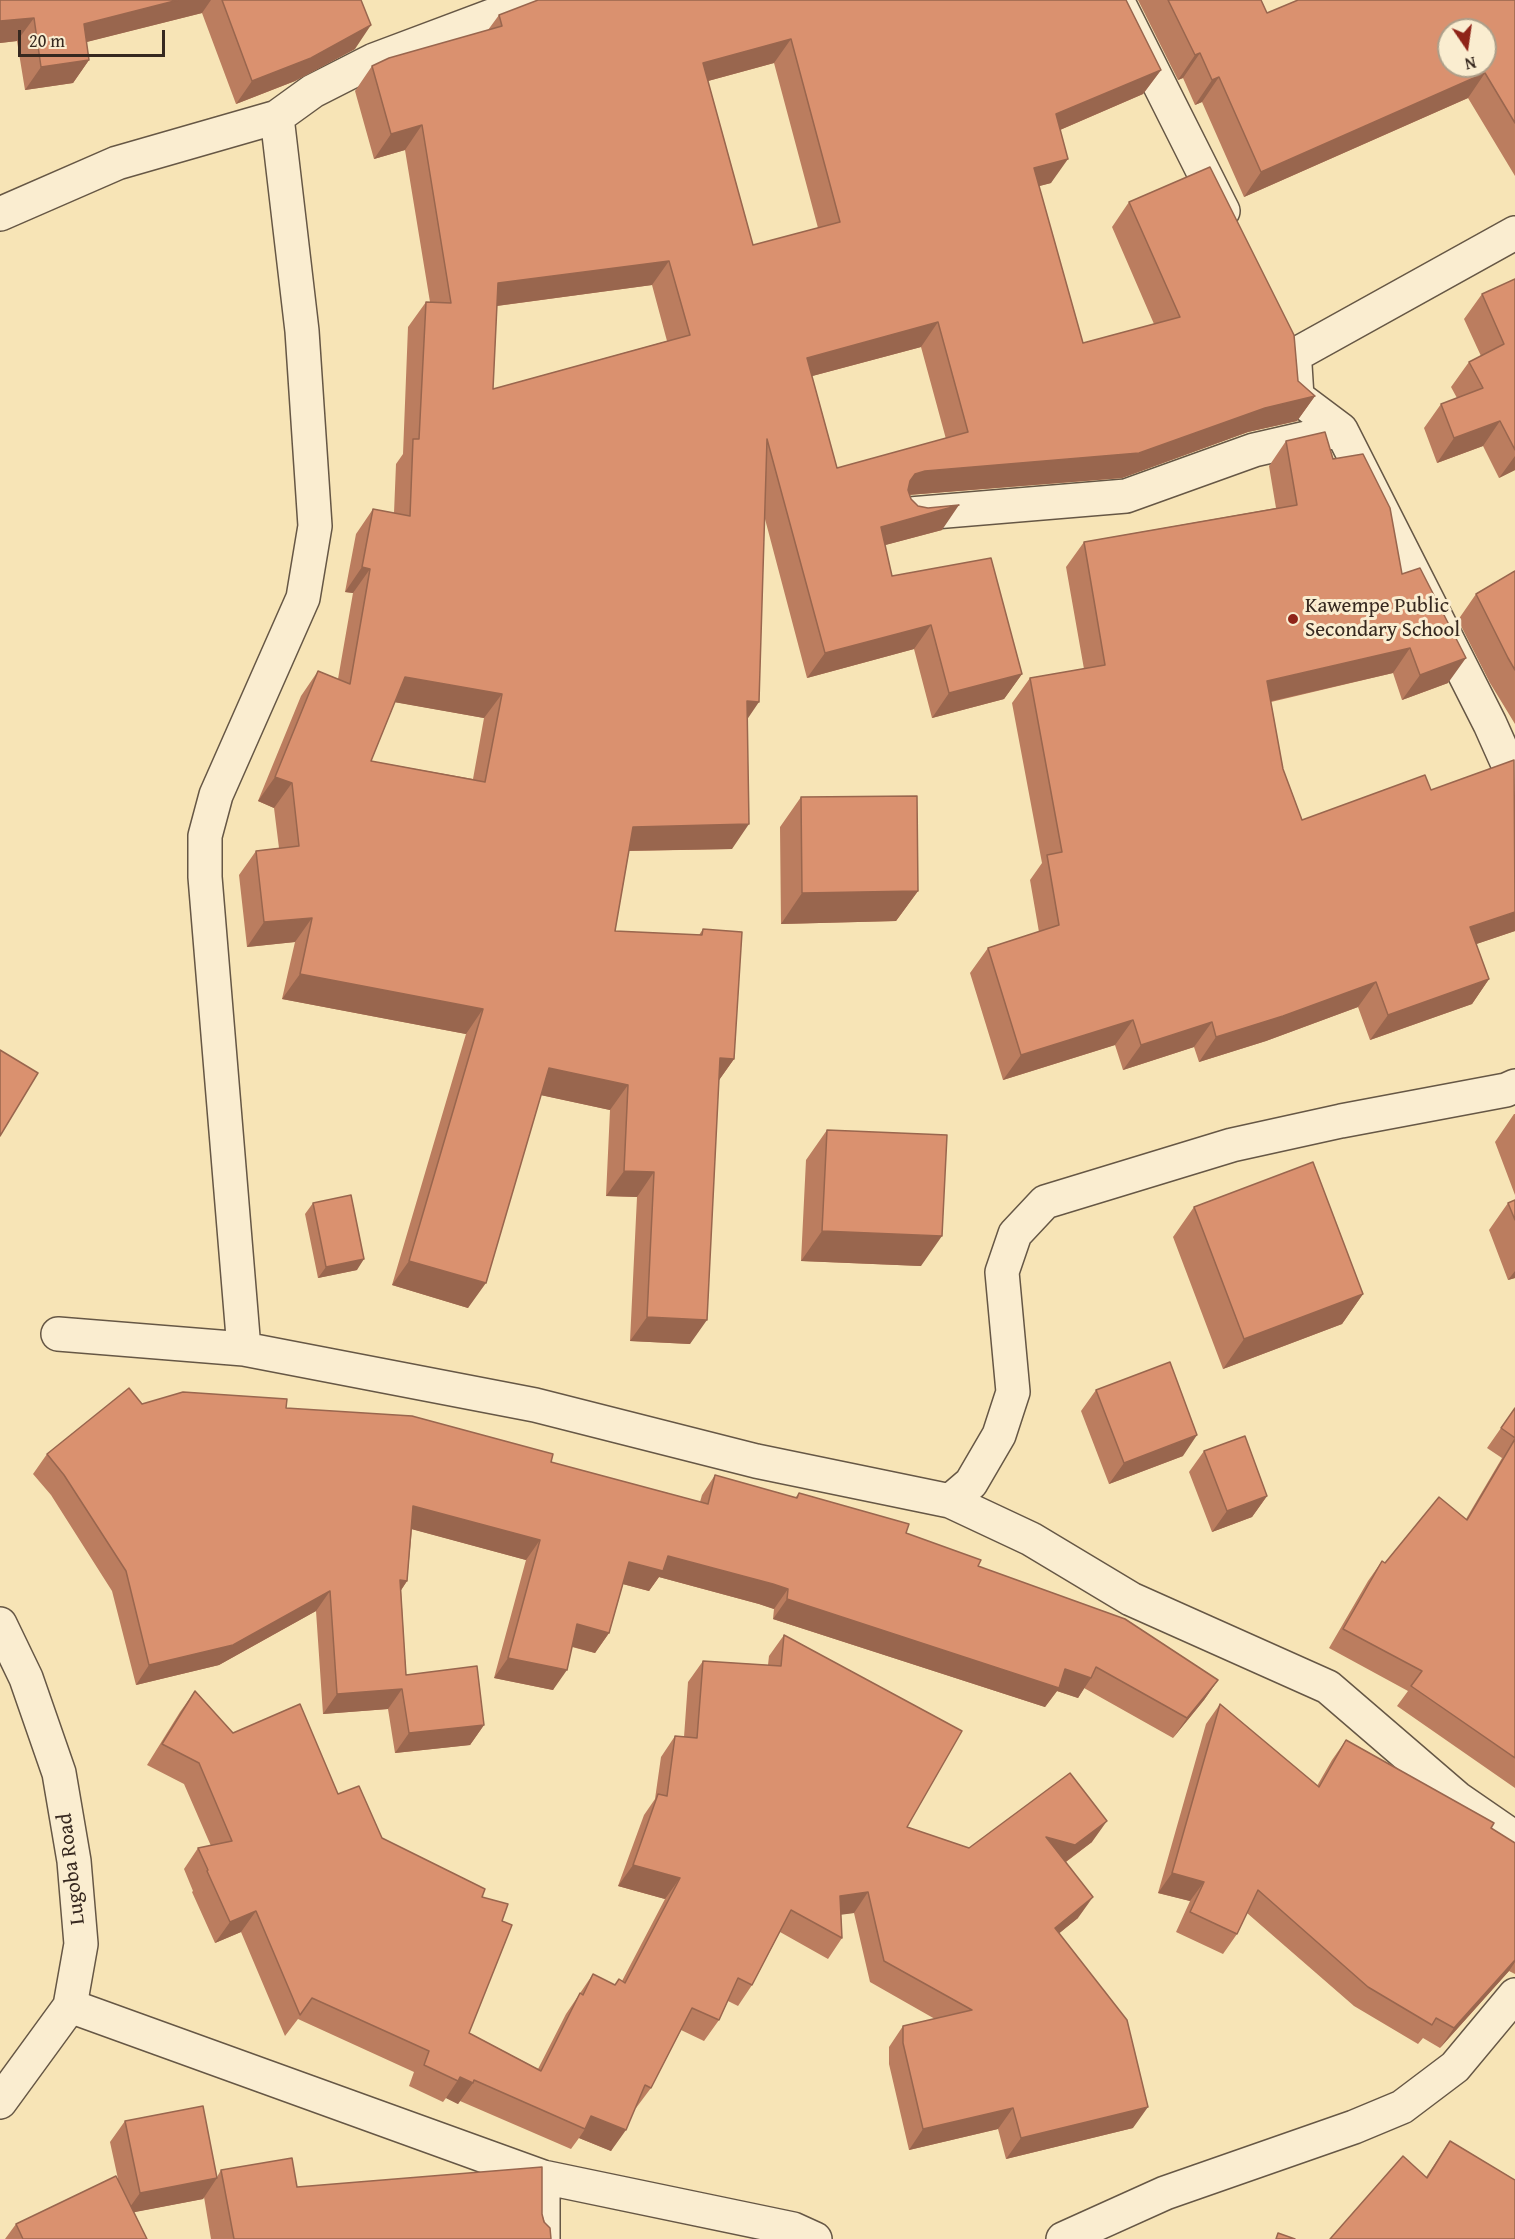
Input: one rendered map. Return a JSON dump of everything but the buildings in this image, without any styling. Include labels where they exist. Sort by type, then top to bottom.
[{"type":"street","points":[[0,214],[117,163],[277,117],[313,92],[374,60],[534,0]]},
{"type":"street","points":[[1117,0],[1237,240]]},
{"type":"street","points":[[244,1349],[205,877],[205,836],[216,795],[303,598],[315,526],[302,331],[277,117]]},
{"type":"street","points":[[1295,355],[1515,233]]},
{"type":"street","points":[[1279,324],[1295,355],[1297,397],[1341,430],[1490,724],[1515,780]]},
{"type":"street","points":[[909,514],[1126,496],[1254,450],[1341,430]]},
{"type":"street","points":[[950,1501],[971,1483],[999,1435],[1013,1392],[1002,1272],[1015,1234],[1045,1202],[1232,1145],[1341,1121],[1506,1090],[1515,1086]]},
{"type":"street","points":[[58,1334],[244,1349],[535,1405],[756,1461],[950,1501],[1031,1539],[1131,1599],[1328,1687],[1457,1798],[1515,1838]]},
{"type":"street","name":"Lugoba Road","points":[[0,1624],[26,1678],[59,1773],[74,1861],[81,1944],[70,2006],[0,2102]]},
{"type":"street","points":[[1063,2239],[1165,2193],[1354,2127],[1402,2107],[1455,2067],[1515,1995]]},
{"type":"street","points":[[70,2006],[543,2177],[793,2229],[816,2239]]},
{"type":"street","points":[[543,2177],[543,2239]]},
{"type":"place","name":"Kawempe Public Secondary School","points":[[1293,619]]}]
